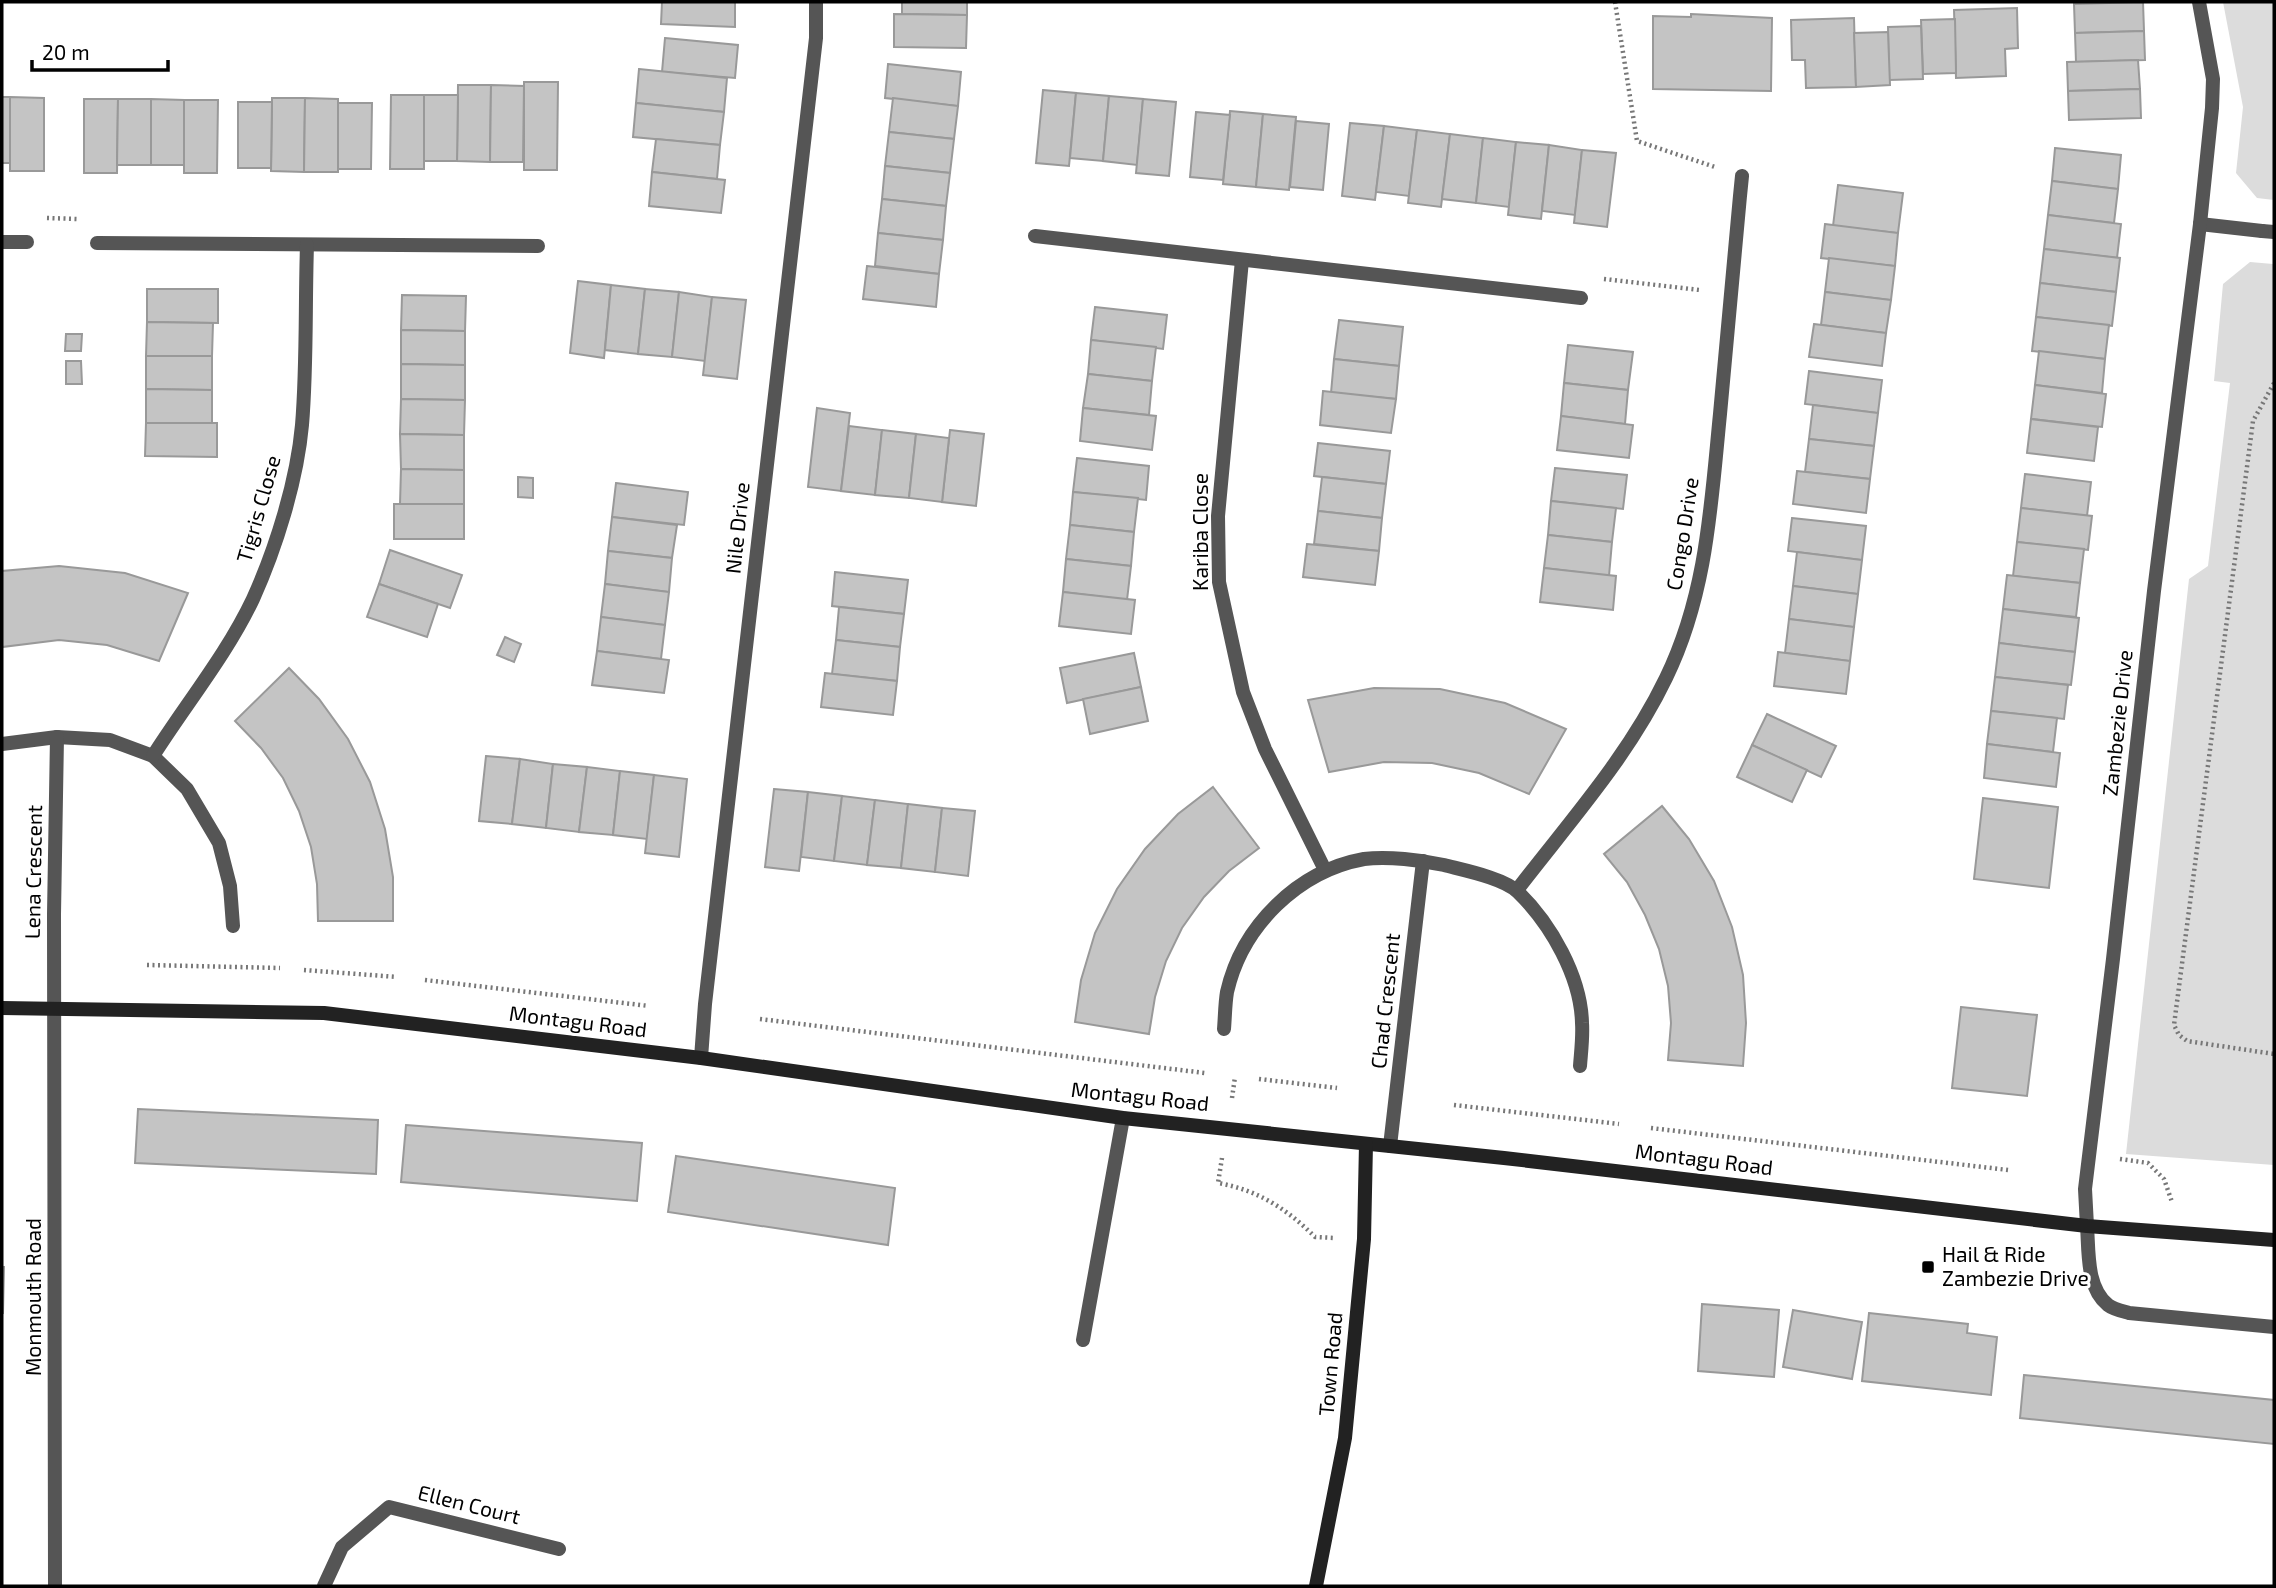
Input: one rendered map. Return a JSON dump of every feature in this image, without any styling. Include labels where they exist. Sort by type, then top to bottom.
[{"type":"main road","name":"Montagu Road","points":[[2,1008],[324,1013],[701,1058],[1123,1118],[2087,1226],[2274,1240]]},
{"type":"main road","name":"Town Road","points":[[1316,1586],[1345,1438],[1364,1239],[1366,1144]]},
{"type":"street","name":"Nile Drive","points":[[701,1058],[816,38],[816,2]]},
{"type":"street","name":"Zambezie Drive","points":[[2199,2],[2213,79],[2200,224],[2154,591],[2085,1189],[2087,1226],[2090,1267],[2095,1289],[2109,1306],[2129,1313],[2274,1326]]},
{"type":"street","name":"Congo Drive","points":[[1517,890],[1609,774],[1646,718],[1668,675],[1690,618],[1707,544],[1742,176]]},
{"type":"street","points":[[2200,224],[2268,232]]},
{"type":"street","points":[[1035,236],[1581,298]]},
{"type":"street","points":[[2,242],[27,242]]},
{"type":"street","points":[[97,243],[538,246]]},
{"type":"street","name":"Tigris Close","points":[[153,755],[223,650],[252,600],[289,495],[302,427],[307,245]]},
{"type":"street","name":"Kariba Close","points":[[1242,260],[1218,516],[1219,582],[1243,692],[1265,749],[1325,870]]},
{"type":"street","points":[[2,744],[57,737],[110,740],[153,755],[187,789],[219,844],[230,886],[233,926]]},
{"type":"street","name":"Lena Crescent","points":[[54,1008],[57,737]]},
{"type":"street","points":[[1224,1029],[1227,993],[1241,952],[1266,915],[1290,893],[1325,870],[1366,859],[1423,860],[1479,873],[1517,890],[1547,928],[1571,967],[1582,1021],[1580,1066]]},
{"type":"street","name":"Chad Crescent","points":[[1390,1146],[1423,860]]},
{"type":"street","name":"Monmouth Road","points":[[54,1008],[55,1586]]},
{"type":"street","points":[[1083,1340],[1123,1118]]},
{"type":"street","name":"Ellen Court","points":[[324,1586],[342,1547],[389,1507],[559,1549]]},
{"type":"path","points":[[1615,2],[1637,141],[1742,176]]},
{"type":"path","points":[[27,242],[33,218],[92,219],[97,243]]},
{"type":"path","points":[[1581,298],[1591,277],[1731,293]]},
{"type":"path","points":[[2274,383],[2253,421],[2175,1025],[2179,1035],[2187,1041],[2274,1054]]},
{"type":"path","points":[[147,965],[280,968]]},
{"type":"path","points":[[304,970],[397,977]]},
{"type":"path","points":[[425,979],[649,1006]]},
{"type":"path","points":[[760,1019],[1205,1073]]},
{"type":"path","points":[[1232,1094],[1235,1077]]},
{"type":"path","points":[[1259,1079],[1337,1088]]},
{"type":"path","points":[[1454,1105],[1619,1124]]},
{"type":"path","points":[[1651,1128],[2008,1170]]},
{"type":"path","points":[[2118,1150],[2120,1159],[2148,1163],[2164,1179],[2172,1197]]},
{"type":"path","points":[[1221,1163],[1218,1183],[1258,1194],[1295,1217],[1315,1237]]},
{"type":"shaded area","points":[[2223,2],[2274,2],[2274,200],[2257,198],[2236,173],[2243,107]]},
{"type":"shaded area","points":[[2274,252],[2274,1165],[2126,1154],[2189,579],[2208,566],[2230,383],[2214,381],[2223,284],[2250,262],[2273,264]]},
{"type":"building","points":[[662,2],[735,2],[735,27],[661,24]]},
{"type":"building","points":[[902,2],[967,2],[967,15],[902,14]]},
{"type":"building","points":[[2143,2],[2144,31],[2075,33],[2074,4]]},
{"type":"building","points":[[2017,8],[2018,48],[2005,49],[2006,76],[1956,78],[1954,10]]},
{"type":"building","points":[[894,14],[967,15],[966,48],[894,47]]},
{"type":"building","points":[[1691,14],[1772,18],[1771,91],[1653,89],[1653,16],[1691,17]]},
{"type":"building","points":[[1854,18],[1856,87],[1806,88],[1805,60],[1792,60],[1791,20]]},
{"type":"building","points":[[1955,19],[1956,73],[1923,74],[1921,20]]},
{"type":"building","points":[[1921,26],[1923,79],[1889,80],[1888,27]]},
{"type":"building","points":[[2144,31],[2145,60],[2076,62],[2075,33]]},
{"type":"building","points":[[1888,32],[1890,85],[1856,87],[1854,33]]},
{"type":"building","points":[[665,38],[738,45],[735,78],[662,72]]},
{"type":"building","points":[[2138,60],[2140,89],[2068,91],[2067,62]]},
{"type":"building","points":[[888,64],[961,72],[958,106],[885,98]]},
{"type":"building","points":[[639,69],[727,78],[724,112],[636,103]]},
{"type":"building","points":[[524,82],[558,82],[557,170],[524,170]]},
{"type":"building","points":[[458,85],[491,85],[490,162],[457,161]]},
{"type":"building","points":[[491,85],[524,86],[523,162],[490,162]]},
{"type":"building","points":[[2140,89],[2141,118],[2069,120],[2068,91]]},
{"type":"building","points":[[1043,90],[1076,93],[1069,166],[1036,163]]},
{"type":"building","points":[[1076,93],[1109,96],[1103,161],[1070,158]]},
{"type":"building","points":[[391,95],[424,95],[424,169],[390,169]]},
{"type":"building","points":[[424,95],[458,95],[457,161],[424,161]]},
{"type":"building","points":[[1109,96],[1143,99],[1137,165],[1103,161]]},
{"type":"building","points":[[2,97],[10,97],[10,163],[2,163]]},
{"type":"building","points":[[10,97],[44,98],[44,171],[10,171]]},
{"type":"building","points":[[272,98],[305,98],[304,172],[271,171]]},
{"type":"building","points":[[305,98],[338,99],[338,172],[304,172]]},
{"type":"building","points":[[893,98],[958,106],[954,139],[889,132]]},
{"type":"building","points":[[84,99],[118,99],[117,173],[84,173]]},
{"type":"building","points":[[118,99],[151,99],[151,165],[117,165]]},
{"type":"building","points":[[151,99],[184,100],[184,165],[151,165]]},
{"type":"building","points":[[1143,99],[1176,102],[1169,176],[1136,173]]},
{"type":"building","points":[[184,100],[218,100],[217,173],[184,173]]},
{"type":"building","points":[[238,102],[272,102],[271,168],[238,168]]},
{"type":"building","points":[[338,103],[372,103],[371,169],[338,169]]},
{"type":"building","points":[[636,103],[724,112],[720,145],[633,137]]},
{"type":"building","points":[[1230,111],[1263,114],[1256,187],[1223,184]]},
{"type":"building","points":[[1196,112],[1230,115],[1223,180],[1190,177]]},
{"type":"building","points":[[1263,114],[1296,117],[1289,190],[1256,187]]},
{"type":"building","points":[[1296,121],[1329,124],[1323,190],[1290,187]]},
{"type":"building","points":[[1350,123],[1384,126],[1375,200],[1342,196]]},
{"type":"building","points":[[1384,126],[1417,130],[1409,196],[1376,192]]},
{"type":"building","points":[[1417,130],[1450,134],[1441,207],[1408,203]]},
{"type":"building","points":[[889,132],[954,139],[950,173],[885,166]]},
{"type":"building","points":[[1450,134],[1483,138],[1476,203],[1442,199]]},
{"type":"building","points":[[1483,138],[1516,142],[1509,207],[1476,203]]},
{"type":"building","points":[[656,139],[720,145],[717,179],[652,172]]},
{"type":"building","points":[[1516,142],[1549,145],[1541,219],[1508,215]]},
{"type":"building","points":[[1549,145],[1582,150],[1575,215],[1542,211]]},
{"type":"building","points":[[2055,148],[2121,155],[2118,189],[2052,181]]},
{"type":"building","points":[[1582,150],[1616,153],[1607,227],[1574,223]]},
{"type":"building","points":[[885,166],[950,173],[946,206],[882,199]]},
{"type":"building","points":[[652,172],[725,180],[721,213],[649,206]]},
{"type":"building","points":[[2052,181],[2118,189],[2114,223],[2048,215]]},
{"type":"building","points":[[1838,185],[1903,193],[1898,233],[1833,226]]},
{"type":"building","points":[[882,199],[946,206],[943,240],[878,233]]},
{"type":"building","points":[[2048,215],[2121,224],[2117,258],[2044,249]]},
{"type":"building","points":[[1825,224],[1898,233],[1895,266],[1821,258]]},
{"type":"building","points":[[878,233],[943,240],[939,274],[875,266]]},
{"type":"building","points":[[2044,249],[2120,258],[2116,292],[2040,283]]},
{"type":"building","points":[[1829,258],[1895,266],[1891,300],[1825,292]]},
{"type":"building","points":[[867,266],[939,274],[936,307],[863,299]]},
{"type":"building","points":[[578,281],[611,285],[604,358],[570,353]]},
{"type":"building","points":[[2040,283],[2116,292],[2112,326],[2036,317]]},
{"type":"building","points":[[611,285],[645,289],[638,354],[605,350]]},
{"type":"building","points":[[147,289],[218,289],[218,323],[147,322]]},
{"type":"building","points":[[645,289],[679,292],[672,357],[638,354]]},
{"type":"building","points":[[679,292],[712,297],[705,361],[672,357]]},
{"type":"building","points":[[1825,292],[1891,300],[1886,333],[1821,325]]},
{"type":"building","points":[[402,295],[466,296],[465,331],[401,330]]},
{"type":"building","points":[[712,297],[746,300],[737,379],[703,375]]},
{"type":"building","points":[[1095,307],[1167,315],[1163,349],[1091,340]]},
{"type":"building","points":[[2036,317],[2109,325],[2105,359],[2032,351]]},
{"type":"building","points":[[1339,320],[1403,327],[1399,366],[1334,359]]},
{"type":"building","points":[[147,322],[213,323],[212,356],[146,356]]},
{"type":"building","points":[[1814,324],[1886,333],[1882,366],[1809,357]]},
{"type":"building","points":[[401,330],[465,331],[465,365],[401,364]]},
{"type":"building","points":[[66,334],[82,334],[81,351],[65,351]]},
{"type":"building","points":[[1091,340],[1156,347],[1152,381],[1088,374]]},
{"type":"building","points":[[1568,345],[1633,352],[1628,390],[1564,383]]},
{"type":"building","points":[[2039,351],[2105,359],[2102,393],[2035,385]]},
{"type":"building","points":[[146,356],[212,356],[212,390],[146,389]]},
{"type":"building","points":[[1334,359],[1399,366],[1396,399],[1331,393]]},
{"type":"building","points":[[66,361],[81,361],[82,384],[66,384]]},
{"type":"building","points":[[401,364],[465,365],[465,400],[401,399]]},
{"type":"building","points":[[1809,371],[1882,380],[1878,413],[1805,404]]},
{"type":"building","points":[[1088,374],[1152,381],[1149,415],[1083,408]]},
{"type":"building","points":[[1564,383],[1628,390],[1625,424],[1561,416]]},
{"type":"building","points":[[2035,385],[2106,394],[2102,427],[2031,419]]},
{"type":"building","points":[[146,389],[212,390],[212,423],[146,423]]},
{"type":"building","points":[[1323,391],[1396,399],[1391,433],[1320,425]]},
{"type":"building","points":[[401,399],[465,400],[464,435],[400,434]]},
{"type":"building","points":[[1813,405],[1878,413],[1874,446],[1809,439]]},
{"type":"building","points":[[817,408],[850,413],[841,491],[808,487]]},
{"type":"building","points":[[1083,408],[1156,416],[1152,450],[1080,441]]},
{"type":"building","points":[[1561,416],[1633,425],[1629,458],[1557,450]]},
{"type":"building","points":[[2031,419],[2098,427],[2094,461],[2027,453]]},
{"type":"building","points":[[146,423],[217,423],[217,457],[145,456]]},
{"type":"building","points":[[849,426],[882,430],[875,495],[841,491]]},
{"type":"building","points":[[882,430],[916,434],[909,498],[875,495]]},
{"type":"building","points":[[950,430],[984,434],[976,506],[942,502]]},
{"type":"building","points":[[400,434],[464,435],[464,470],[401,469]]},
{"type":"building","points":[[916,434],[949,438],[942,502],[909,498]]},
{"type":"building","points":[[1809,439],[1874,446],[1870,479],[1805,472]]},
{"type":"building","points":[[1318,443],[1390,451],[1386,484],[1314,476]]},
{"type":"building","points":[[1077,458],[1149,466],[1146,500],[1073,492]]},
{"type":"building","points":[[1555,468],[1627,475],[1623,509],[1551,501]]},
{"type":"building","points":[[401,469],[464,470],[464,504],[400,504]]},
{"type":"building","points":[[1797,471],[1870,479],[1866,513],[1793,504]]},
{"type":"building","points":[[2025,474],[2091,482],[2087,516],[2021,508]]},
{"type":"building","points":[[518,477],[533,478],[533,498],[518,497]]},
{"type":"building","points":[[1322,477],[1386,484],[1382,518],[1318,511]]},
{"type":"building","points":[[616,483],[688,492],[684,525],[612,517]]},
{"type":"building","points":[[1073,492],[1138,498],[1134,532],[1070,525]]},
{"type":"building","points":[[1551,501],[1616,508],[1612,542],[1548,535]]},
{"type":"building","points":[[394,504],[464,504],[464,539],[394,539]]},
{"type":"building","points":[[2021,508],[2092,516],[2088,550],[2017,542]]},
{"type":"building","points":[[1318,511],[1382,518],[1379,551],[1314,544]]},
{"type":"building","points":[[612,517],[677,525],[672,558],[608,551]]},
{"type":"building","points":[[1792,518],[1866,526],[1862,560],[1788,551]]},
{"type":"building","points":[[1070,525],[1134,532],[1131,566],[1066,559]]},
{"type":"building","points":[[1548,535],[1612,542],[1609,576],[1544,568]]},
{"type":"building","points":[[2017,542],[2084,549],[2080,583],[2013,576]]},
{"type":"building","points":[[1307,544],[1379,551],[1375,585],[1303,577]]},
{"type":"building","points":[[390,550],[462,575],[450,608],[379,584]]},
{"type":"building","points":[[608,551],[672,558],[669,592],[605,584]]},
{"type":"building","points":[[1797,552],[1862,560],[1858,594],[1793,586]]},
{"type":"building","points":[[1066,559],[1131,566],[1127,600],[1063,592]]},
{"type":"building","points":[[59,566],[125,573],[188,593],[159,661],[107,645],[59,640],[2,647],[2,571]]},
{"type":"building","points":[[1544,568],[1616,576],[1613,610],[1540,602]]},
{"type":"building","points":[[835,572],[908,580],[904,614],[832,606]]},
{"type":"building","points":[[2007,575],[2080,583],[2076,617],[2003,609]]},
{"type":"building","points":[[379,584],[438,604],[427,637],[367,617]]},
{"type":"building","points":[[605,584],[669,592],[665,625],[601,617]]},
{"type":"building","points":[[1793,586],[1858,594],[1854,627],[1789,619]]},
{"type":"building","points":[[1063,592],[1135,600],[1131,634],[1059,626]]},
{"type":"building","points":[[839,607],[904,614],[900,647],[836,640]]},
{"type":"building","points":[[2003,609],[2079,618],[2075,652],[1999,643]]},
{"type":"building","points":[[601,617],[665,625],[661,659],[597,651]]},
{"type":"building","points":[[1789,619],[1854,627],[1850,661],[1785,653]]},
{"type":"building","points":[[505,637],[521,644],[514,662],[497,655]]},
{"type":"building","points":[[836,640],[900,647],[897,681],[832,674]]},
{"type":"building","points":[[1999,643],[2075,652],[2071,685],[1995,677]]},
{"type":"building","points":[[597,651],[669,660],[664,693],[592,685]]},
{"type":"building","points":[[1778,652],[1850,661],[1846,694],[1774,686]]},
{"type":"building","points":[[1134,653],[1141,687],[1067,703],[1060,668]]},
{"type":"building","points":[[289,668],[319,699],[348,739],[370,782],[385,829],[393,877],[393,921],[318,921],[317,884],[311,847],[299,811],[283,778],[261,748],[235,721]]},
{"type":"building","points":[[825,673],[897,681],[893,715],[821,707]]},
{"type":"building","points":[[1995,677],[2068,685],[2064,719],[1991,711]]},
{"type":"building","points":[[1141,687],[1148,721],[1090,734],[1083,699]]},
{"type":"building","points":[[1374,688],[1440,689],[1505,703],[1566,729],[1529,794],[1479,773],[1432,763],[1384,762],[1329,772],[1308,700]]},
{"type":"building","points":[[1991,711],[2057,718],[2053,752],[1987,744]]},
{"type":"building","points":[[1767,714],[1836,746],[1821,777],[1752,745]]},
{"type":"building","points":[[1987,744],[2060,753],[2056,787],[1984,778]]},
{"type":"building","points":[[1752,745],[1807,770],[1792,802],[1737,777]]},
{"type":"building","points":[[486,756],[520,759],[512,824],[479,821]]},
{"type":"building","points":[[520,759],[553,764],[546,828],[512,824]]},
{"type":"building","points":[[553,764],[587,767],[579,832],[546,828]]},
{"type":"building","points":[[587,767],[620,771],[613,835],[579,832]]},
{"type":"building","points":[[620,771],[654,775],[647,839],[613,835]]},
{"type":"building","points":[[654,775],[687,779],[679,857],[645,853]]},
{"type":"building","points":[[1213,787],[1259,848],[1229,871],[1204,897],[1182,928],[1166,961],[1155,997],[1149,1034],[1075,1022],[1081,980],[1095,933],[1117,889],[1145,849],[1178,814]]},
{"type":"building","points":[[774,789],[808,792],[799,871],[765,867]]},
{"type":"building","points":[[808,792],[842,796],[834,861],[801,857]]},
{"type":"building","points":[[842,796],[875,800],[867,865],[834,861]]},
{"type":"building","points":[[1983,798],[2058,807],[2049,888],[1974,879]]},
{"type":"building","points":[[875,800],[908,804],[901,868],[867,865]]},
{"type":"building","points":[[908,804],[942,808],[935,872],[901,868]]},
{"type":"building","points":[[1662,806],[1689,839],[1714,881],[1732,927],[1743,975],[1746,1023],[1743,1066],[1668,1060],[1671,1023],[1668,986],[1659,949],[1627,882],[1604,854]]},
{"type":"building","points":[[942,808],[975,811],[968,876],[935,872]]},
{"type":"building","points":[[1961,1007],[2037,1015],[2027,1096],[1952,1088]]},
{"type":"building","points":[[138,1109],[378,1120],[376,1174],[135,1163]]},
{"type":"building","points":[[406,1125],[642,1143],[637,1201],[401,1182]]},
{"type":"building","points":[[676,1156],[895,1188],[888,1245],[668,1212]]},
{"type":"building","points":[[4,1267],[3,1313],[2,1313]]},
{"type":"building","points":[[1702,1304],[1779,1310],[1774,1377],[1698,1371]]},
{"type":"building","points":[[1793,1310],[1862,1322],[1852,1379],[1783,1367]]},
{"type":"building","points":[[1869,1313],[1968,1324],[1967,1333],[1997,1337],[1991,1395],[1862,1381]]},
{"type":"building","points":[[2024,1375],[2274,1400],[2274,1444],[2020,1418]]},
{"type":"place","name":"Hail & Ride Zambezie Drive","points":[[1928,1267]]}]
